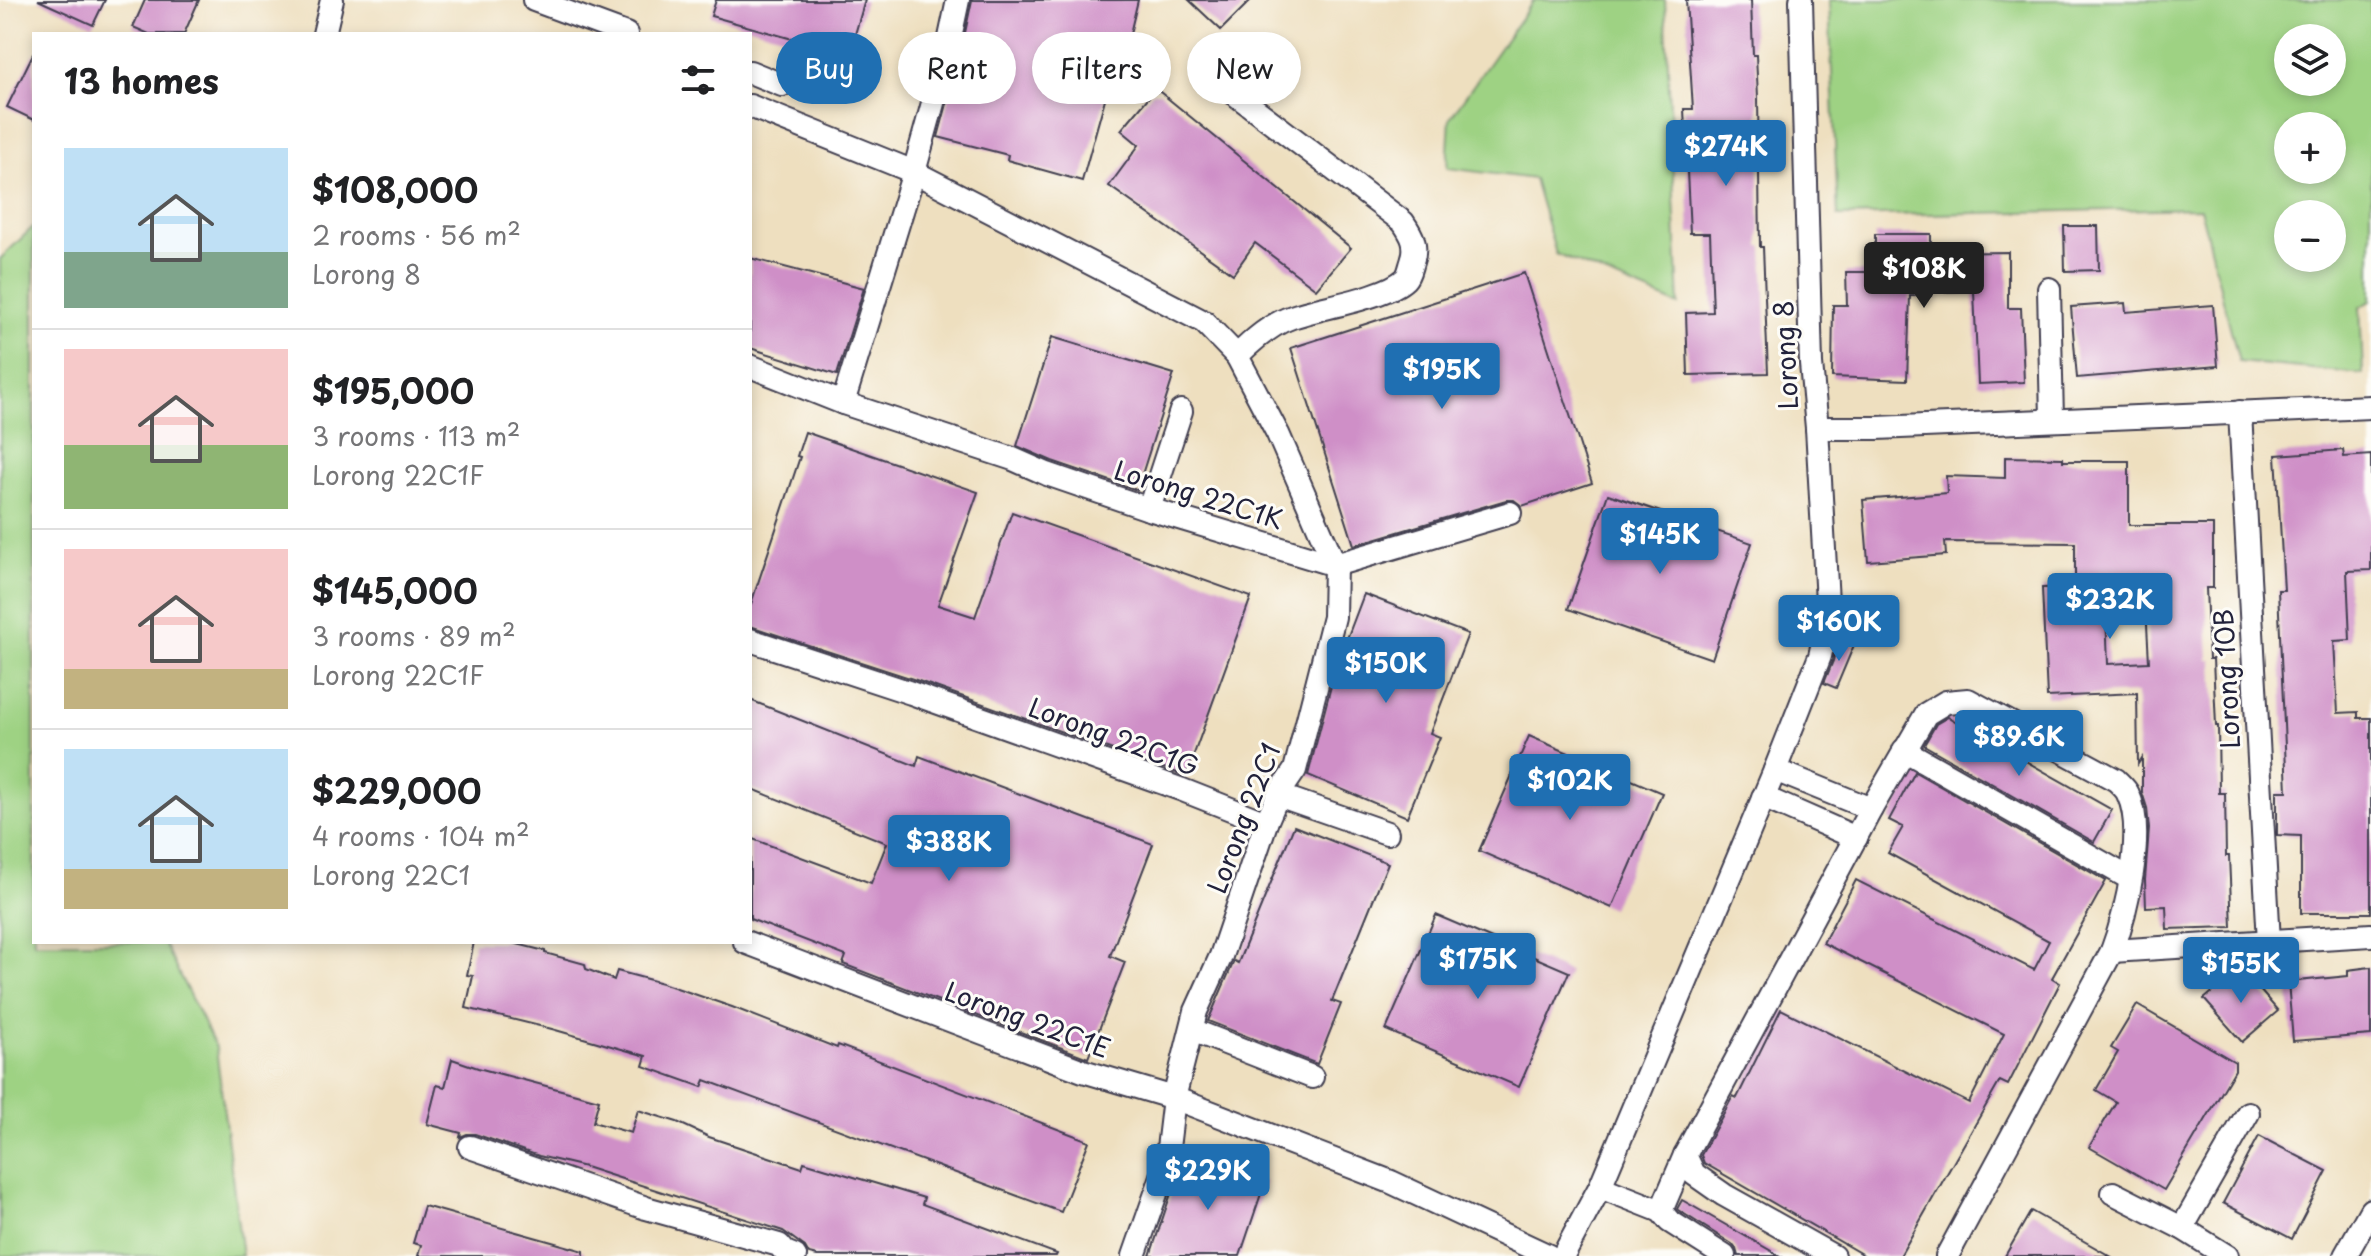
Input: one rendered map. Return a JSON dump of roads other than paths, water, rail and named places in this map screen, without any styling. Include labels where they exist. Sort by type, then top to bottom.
[{"type":"street","points":[[324,32],[332,0]]},
{"type":"street","points":[[534,0],[621,32]]},
{"type":"street","points":[[843,403],[914,172],[958,0]]},
{"type":"street","name":"Lorong 8","points":[[1801,0],[1811,364],[1817,428],[2371,407]]},
{"type":"street","points":[[752,73],[776,83]]},
{"type":"street","points":[[1237,356],[1252,340],[1292,317],[1394,286],[1407,277],[1415,255],[1414,237],[1403,222],[1247,104]]},
{"type":"street","name":"Lorong 22C1","points":[[752,107],[914,172],[1204,322],[1237,356],[1278,434],[1335,565],[1334,617],[1295,770],[1278,795],[1266,823],[1221,956],[1196,1011],[1174,1098],[1166,1165],[1134,1256]]},
{"type":"street","points":[[2049,289],[2052,419]]},
{"type":"street","name":"Lorong 22C1K","points":[[752,367],[843,403],[1013,459],[1149,509],[1335,565]]},
{"type":"street","points":[[1149,509],[1181,411]]},
{"type":"street","name":"Lorong 10B","points":[[2240,412],[2269,942]]},
{"type":"street","points":[[1563,1256],[1600,1187],[1820,656],[1828,619],[1817,428]]},
{"type":"street","points":[[1335,565],[1510,513]]},
{"type":"street","name":"Lorong 22C1G","points":[[752,641],[1180,789],[1266,823]]},
{"type":"street","points":[[1661,1211],[1685,1155],[1904,750],[1926,714],[1946,702],[1968,700],[2116,780],[2127,792],[2132,808],[2135,850],[2125,917],[2112,951],[1947,1256]]},
{"type":"street","points":[[1904,750],[2129,878]]},
{"type":"street","points":[[1775,770],[1871,809]]},
{"type":"street","points":[[1278,795],[1387,833]]},
{"type":"street","points":[[1763,797],[1856,838]]},
{"type":"street","points":[[2112,951],[2371,935]]},
{"type":"street","name":"Lorong 22C1E","points":[[750,944],[1083,1071],[1174,1098],[1391,1182],[1549,1256]]},
{"type":"street","points":[[1192,1030],[1312,1077]]},
{"type":"street","points":[[2182,1228],[2248,1113]]},
{"type":"street","points":[[470,1147],[646,1208],[779,1245],[790,1254]]},
{"type":"street","points":[[1685,1155],[1694,1174],[1724,1195],[1833,1256]]},
{"type":"street","points":[[1600,1187],[1661,1211],[1669,1221],[1724,1256]]},
{"type":"street","points":[[2113,1193],[2182,1228],[2227,1256]]},
{"type":"street","points":[[2345,1256],[2371,1210]]}]
